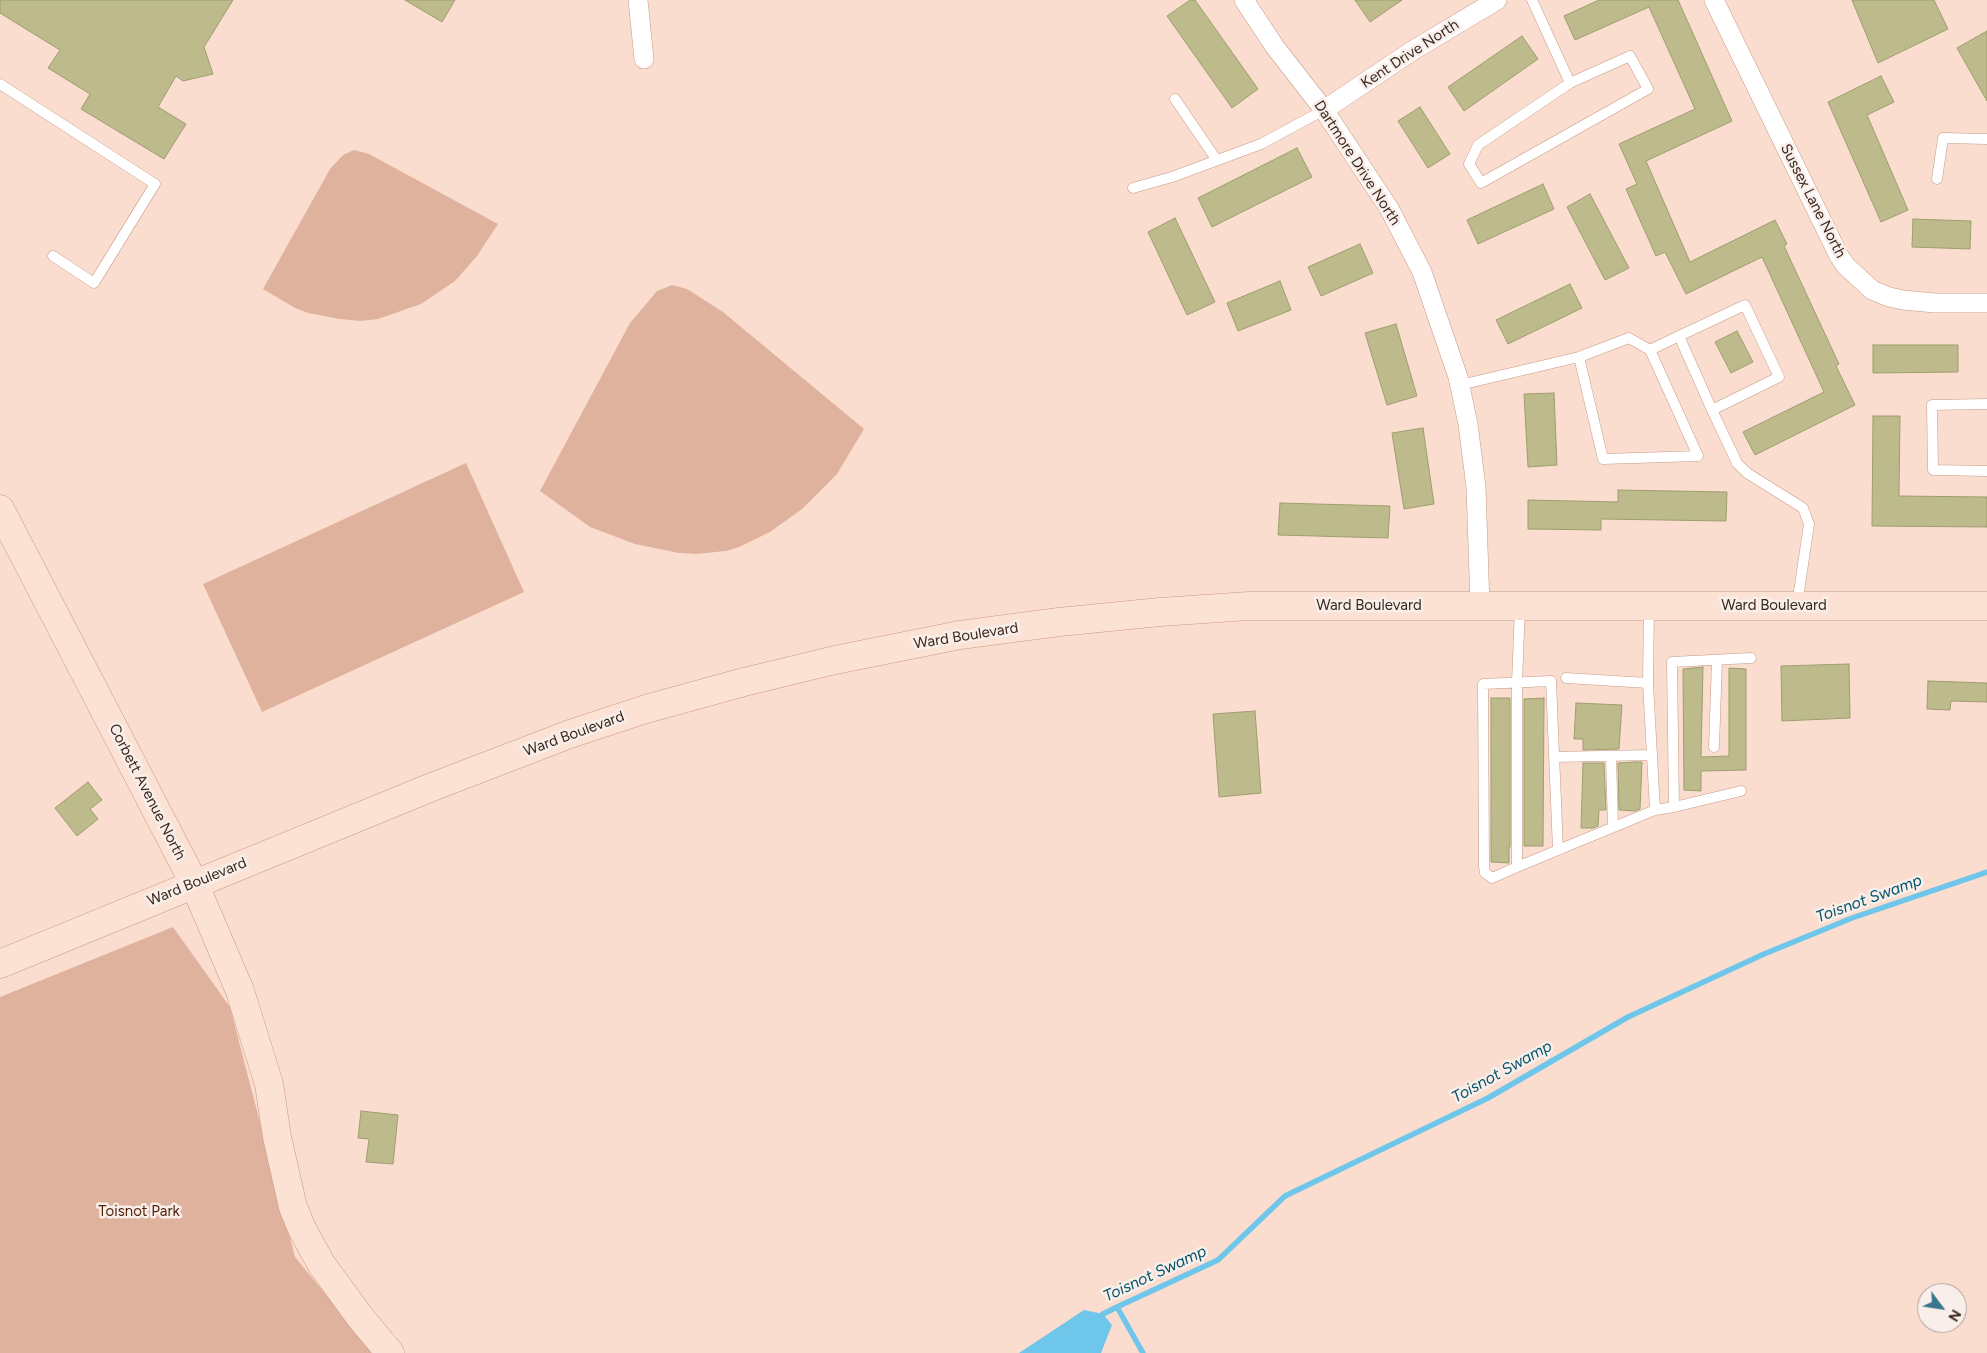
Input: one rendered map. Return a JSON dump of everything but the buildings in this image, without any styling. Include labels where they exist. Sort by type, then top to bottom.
[{"type":"main road","name":"Corbett Avenue North","points":[[3,523],[194,883],[240,991],[256,1037],[269,1084],[277,1137],[293,1207],[302,1229],[322,1265],[360,1317],[390,1353]]},
{"type":"main road","name":"Ward Boulevard","points":[[0,964],[423,790],[570,734],[646,709],[744,682],[835,660],[960,636],[1060,622],[1160,612],[1249,606],[1987,606]]},
{"type":"street","points":[[638,0],[644,59]]},
{"type":"street","name":"Dartmore Drive North","points":[[1244,0],[1275,47],[1324,110],[1390,210],[1422,272],[1460,385],[1468,424],[1476,487],[1480,606]]},
{"type":"street","name":"Kent Drive North","points":[[1324,110],[1412,51],[1497,0]]},
{"type":"street","name":"Sussex Lane North","points":[[1714,0],[1839,256],[1846,266],[1872,290],[1889,297],[1935,303],[1987,303]]},
{"type":"lane","points":[[1532,0],[1570,83]]},
{"type":"lane","points":[[1630,56],[1648,89],[1481,183],[1469,164],[1478,145],[1570,83],[1630,56]]},
{"type":"lane","points":[[0,84],[155,184],[94,283],[53,256]]},
{"type":"lane","points":[[1175,100],[1216,159]]},
{"type":"lane","points":[[1133,188],[1172,177],[1216,159],[1261,144],[1324,110]]},
{"type":"lane","points":[[1937,179],[1943,138],[1987,139]]},
{"type":"lane","points":[[1650,350],[1745,304],[1779,377],[1712,410]]},
{"type":"lane","points":[[1679,336],[1737,463],[1747,473],[1803,508],[1809,524],[1796,606]]},
{"type":"lane","points":[[1460,385],[1579,357],[1629,338],[1650,350],[1698,456],[1603,459],[1579,357]]},
{"type":"lane","points":[[1987,404],[1932,405],[1933,470],[1987,471]]},
{"type":"lane","points":[[1517,868],[1520,606]]},
{"type":"lane","points":[[1650,606],[1648,683],[1655,810]]},
{"type":"lane","points":[[1674,806],[1672,662],[1751,658]]},
{"type":"lane","points":[[1714,747],[1717,660]]},
{"type":"lane","points":[[1566,678],[1648,683]]},
{"type":"lane","points":[[1558,850],[1551,681],[1483,684],[1485,873],[1492,878],[1655,810],[1741,791]]},
{"type":"lane","points":[[1554,757],[1651,755]]},
{"type":"lane","points":[[1611,756],[1613,827]]},
{"type":"green space","points":[[354,150],[369,154],[498,224],[477,256],[455,281],[421,304],[378,319],[360,321],[308,313],[295,308],[263,289],[330,169],[343,155]]},
{"type":"green space","points":[[672,285],[687,289],[723,312],[864,429],[837,474],[802,509],[770,532],[726,551],[696,554],[679,553],[635,544],[590,527],[540,491],[630,323],[657,291]]},
{"type":"green space","points":[[466,463],[524,592],[262,712],[203,584]]},
{"type":"green space","name":"Toisnot Park","points":[[173,927],[230,1007],[295,1257],[374,1353],[0,1353],[0,997]]},
{"type":"water","points":[[1084,1310],[1103,1314],[1112,1325],[1101,1353],[1019,1353]]},
{"type":"waterway","name":"Toisnot Swamp","points":[[1099,1318],[1117,1307],[1218,1260],[1285,1196],[1488,1098],[1628,1017],[1764,954],[1852,918],[1987,872]]},
{"type":"waterway","points":[[1117,1307],[1143,1353]]}]
